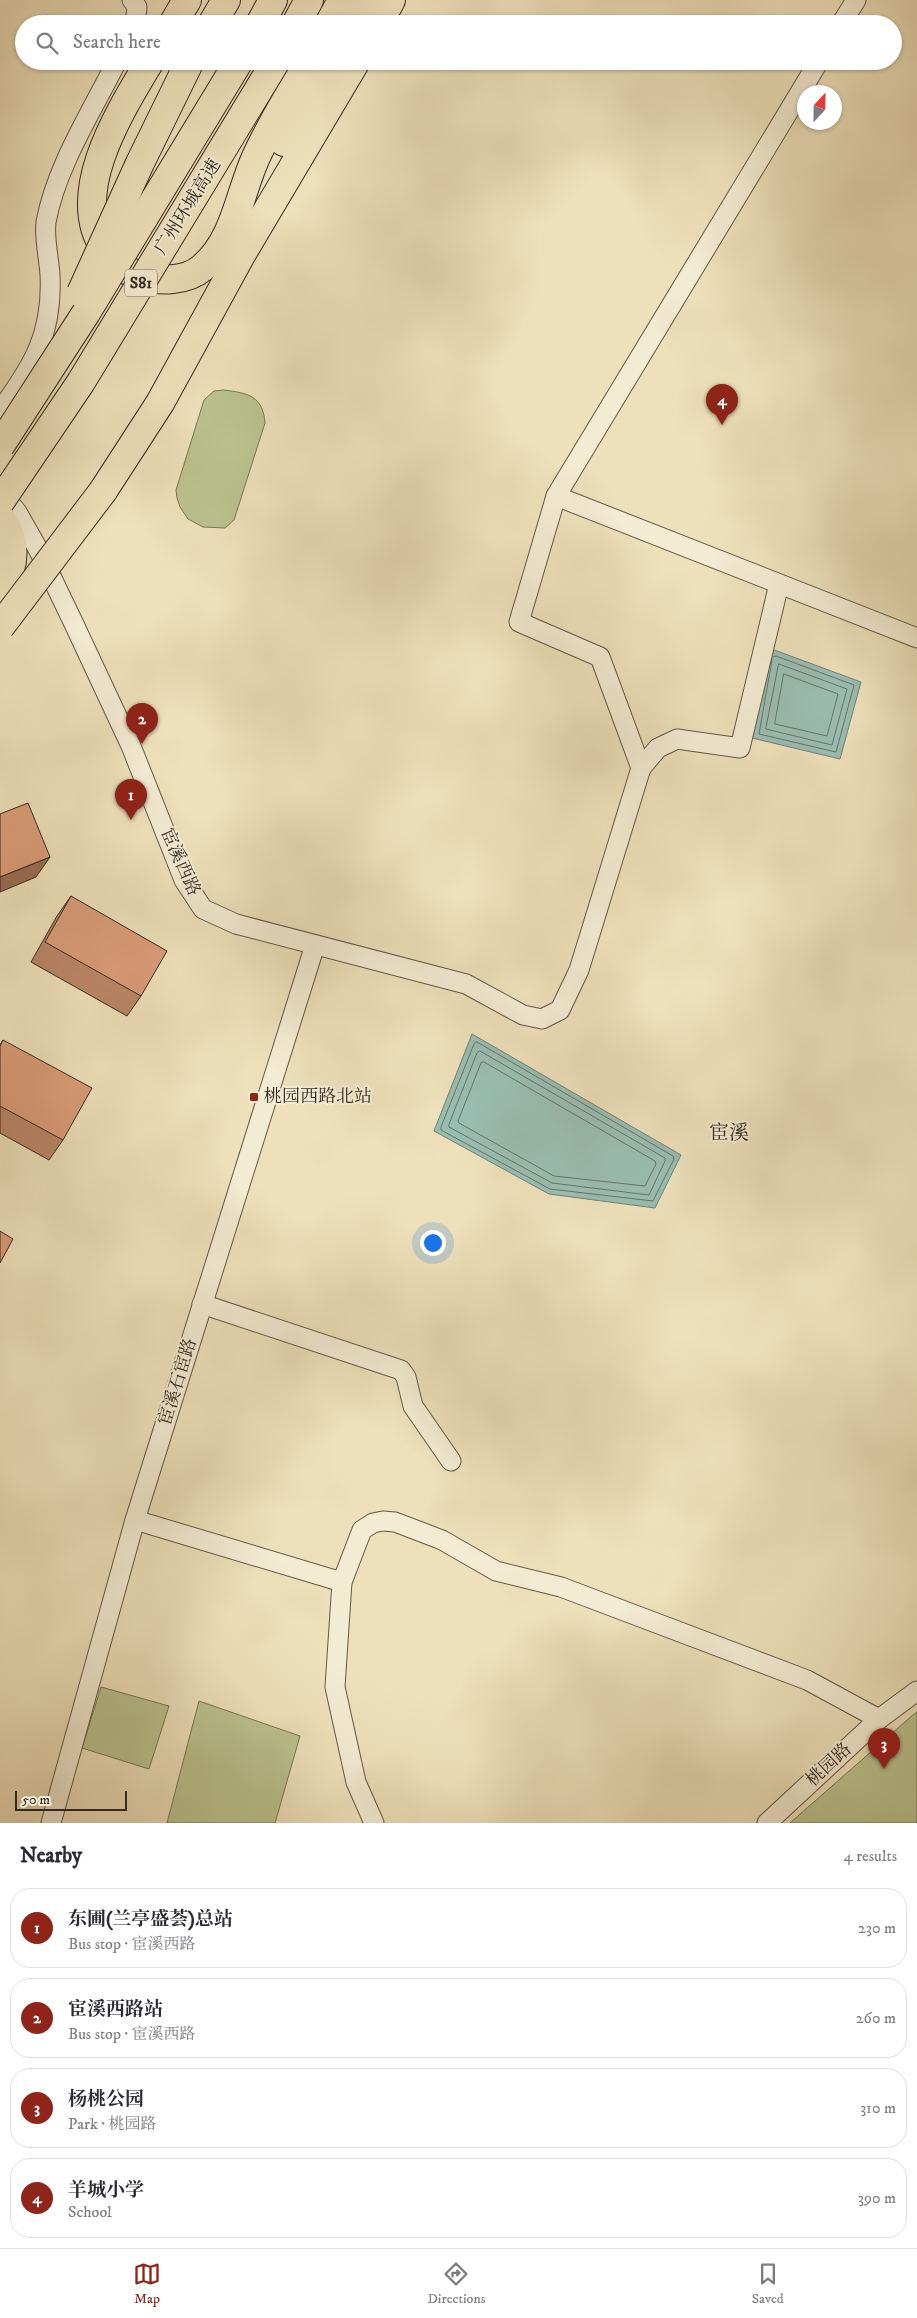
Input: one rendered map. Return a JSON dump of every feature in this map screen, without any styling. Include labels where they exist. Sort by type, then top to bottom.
[{"type":"highway","points":[[166,15],[172,0]]},
{"type":"highway","points":[[179,15],[188,0]]},
{"type":"highway","points":[[208,15],[214,0]]},
{"type":"highway","points":[[217,15],[226,0]]},
{"type":"highway","points":[[265,15],[273,0]]},
{"type":"highway","points":[[301,15],[309,0]]},
{"type":"highway","points":[[334,15],[342,0]]},
{"type":"highway","points":[[358,15],[366,0]]},
{"type":"highway","points":[[383,15],[392,0]]},
{"type":"highway","points":[[145,70],[111,131],[99,159],[93,202],[93,227],[100,242],[114,260],[131,273],[149,278],[170,279],[191,275],[203,268],[229,236],[328,70]]},
{"type":"highway","points":[[37,391],[140,163],[186,70]]},
{"type":"highway","name":"广州环城高速","points":[[0,446],[37,391],[233,70]]},
{"type":"highway","name":"广州环城高速","points":[[0,502],[81,382],[271,70]]},
{"type":"highway","points":[[229,236],[245,182],[256,156],[303,70]]},
{"type":"highway","points":[[292,167],[318,110],[330,70]]},
{"type":"highway","points":[[0,627],[103,491],[160,403],[292,167],[351,70]]},
{"type":"highway","points":[[0,516],[11,536],[13,558],[10,575],[0,592]]},
{"type":"street","points":[[132,0],[136,7],[136,15]]},
{"type":"street","points":[[847,15],[856,0]]},
{"type":"street","points":[[0,411],[27,374],[46,333],[50,305],[50,276],[46,223],[59,178],[113,70]]},
{"type":"street","points":[[642,768],[600,657],[519,622],[556,496],[814,70]]},
{"type":"street","name":"宦溪西路","points":[[0,492],[17,512],[38,549],[74,624],[131,746],[184,880],[203,909],[220,918],[466,984],[524,1015],[542,1019],[560,1010],[579,970],[642,768]]},
{"type":"street","points":[[556,496],[917,638]]},
{"type":"street","points":[[642,768],[658,748],[677,739],[740,748],[780,584]]},
{"type":"street","name":"宦溪石宦路","points":[[51,1823],[135,1520],[315,945]]},
{"type":"street","points":[[202,1304],[401,1370],[406,1377],[413,1406],[451,1461]]},
{"type":"street","points":[[135,1520],[342,1582]]},
{"type":"street","points":[[374,1823],[356,1782],[335,1687],[342,1582],[362,1530],[373,1523],[383,1521],[395,1522],[442,1540],[496,1571],[561,1587],[807,1680],[880,1719]]},
{"type":"street","name":"桃园路","points":[[767,1823],[880,1719],[917,1691]]},
{"type":"green space","points":[[224,390],[247,395],[257,401],[264,414],[265,423],[234,520],[225,528],[203,527],[188,519],[180,507],[176,490],[204,400],[214,391]]},
{"type":"green space","points":[[101,1687],[169,1706],[149,1769],[82,1748]]},
{"type":"green space","points":[[199,1701],[300,1736],[275,1823],[167,1823]]},
{"type":"green space","points":[[917,1712],[917,1823],[790,1823],[914,1714]]},
{"type":"water","points":[[769,648],[861,682],[840,759],[752,738]]},
{"type":"water","points":[[472,1034],[681,1155],[655,1208],[549,1194],[434,1131]]},
{"type":"building","points":[[28,803],[50,857],[0,877],[0,814]]},
{"type":"building","points":[[71,896],[167,951],[141,996],[45,942]]},
{"type":"building","points":[[3,1040],[92,1088],[63,1140],[0,1106],[0,1046]]},
{"type":"building","points":[[0,1231],[13,1239],[0,1263]]},
{"type":"place","name":"羊城小学","points":[[722,425]]},
{"type":"place","name":"宦溪西路站","points":[[142,744]]},
{"type":"place","name":"东圃(兰亭盛荟)总站","points":[[131,820]]},
{"type":"place","name":"桃园西路北站","points":[[254,1097]]},
{"type":"place","name":"杨桃公园","points":[[884,1769]]},
{"type":"district","name":"宦溪","points":[[729,1133]]}]
